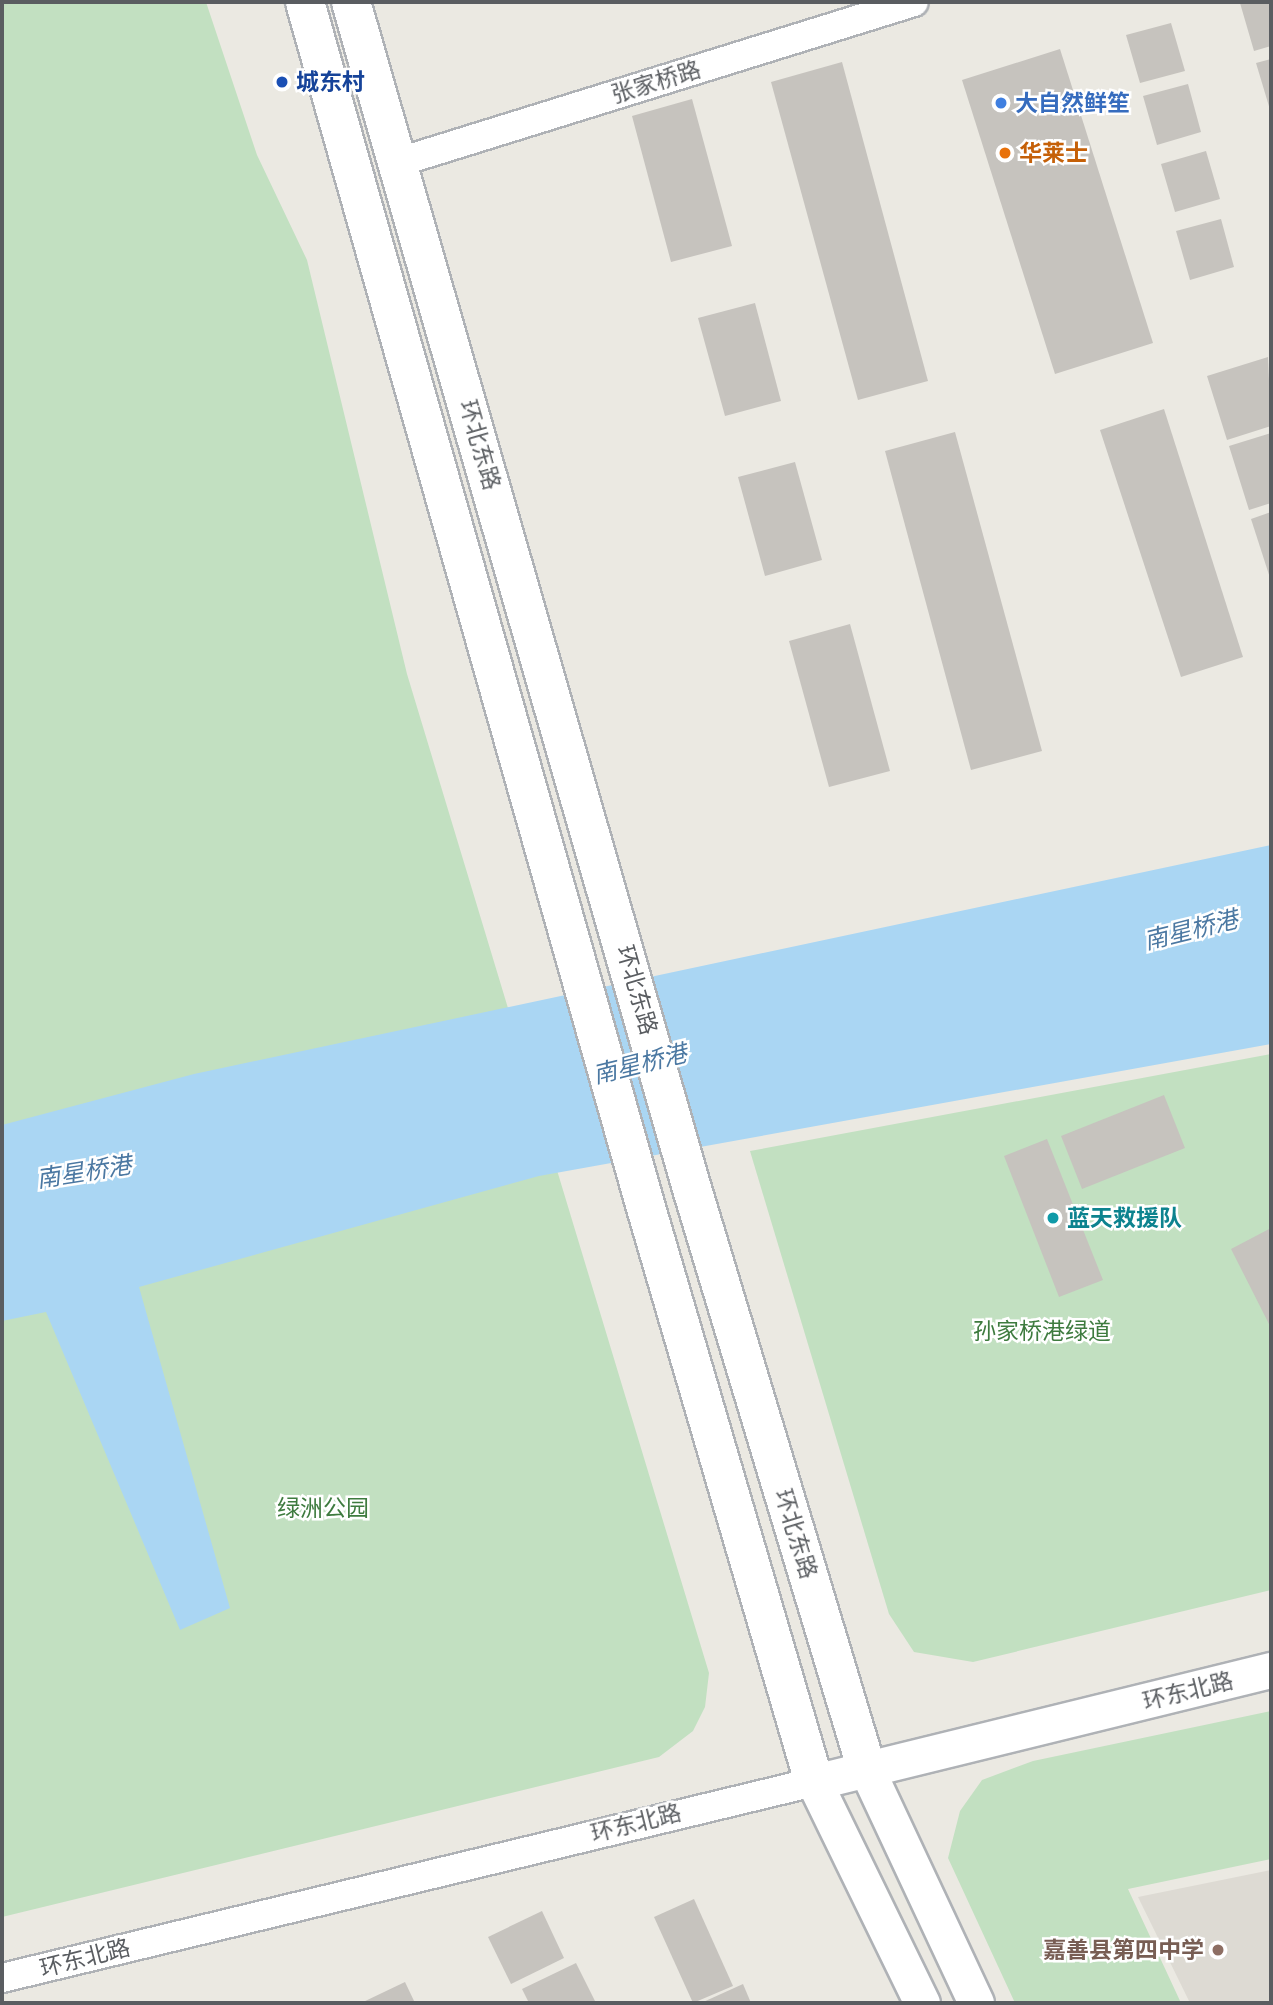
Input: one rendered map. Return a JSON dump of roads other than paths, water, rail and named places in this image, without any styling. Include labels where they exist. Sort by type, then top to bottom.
[{"type":"main road","name":"环北东路","points":[[305,2],[642,1194],[814,1782]]},
{"type":"main road","name":"环北东路","points":[[351,2],[625,946],[693,1192],[867,1770]]},
{"type":"street","name":"张家桥路","points":[[399,162],[914,2]]},
{"type":"street","name":"环东北路","points":[[2,1978],[1271,1670]]},
{"type":"street","name":"环北东路","points":[[867,1770],[976,2003]]},
{"type":"street","name":"环北东路","points":[[814,1782],[922,2003]]},
{"type":"water","name":"南星桥港","points":[[1271,845],[1271,1044],[539,1176],[139,1287],[230,1608],[180,1630],[46,1312],[2,1321],[2,1125],[194,1074]]},
{"type":"place","name":"城东村","points":[[282,82]]},
{"type":"place","name":"大自然鲜笙","points":[[1001,103]]},
{"type":"place","name":"华莱士","points":[[1005,153]]},
{"type":"place","name":"蓝天救援队","points":[[1053,1218]]},
{"type":"place","name":"嘉善县第四中学","points":[[1218,1950]]},
{"type":"park label","name":"孙家桥港绿道","points":[[1042,1331]]},
{"type":"park label","name":"绿洲公园","points":[[323,1508]]}]
